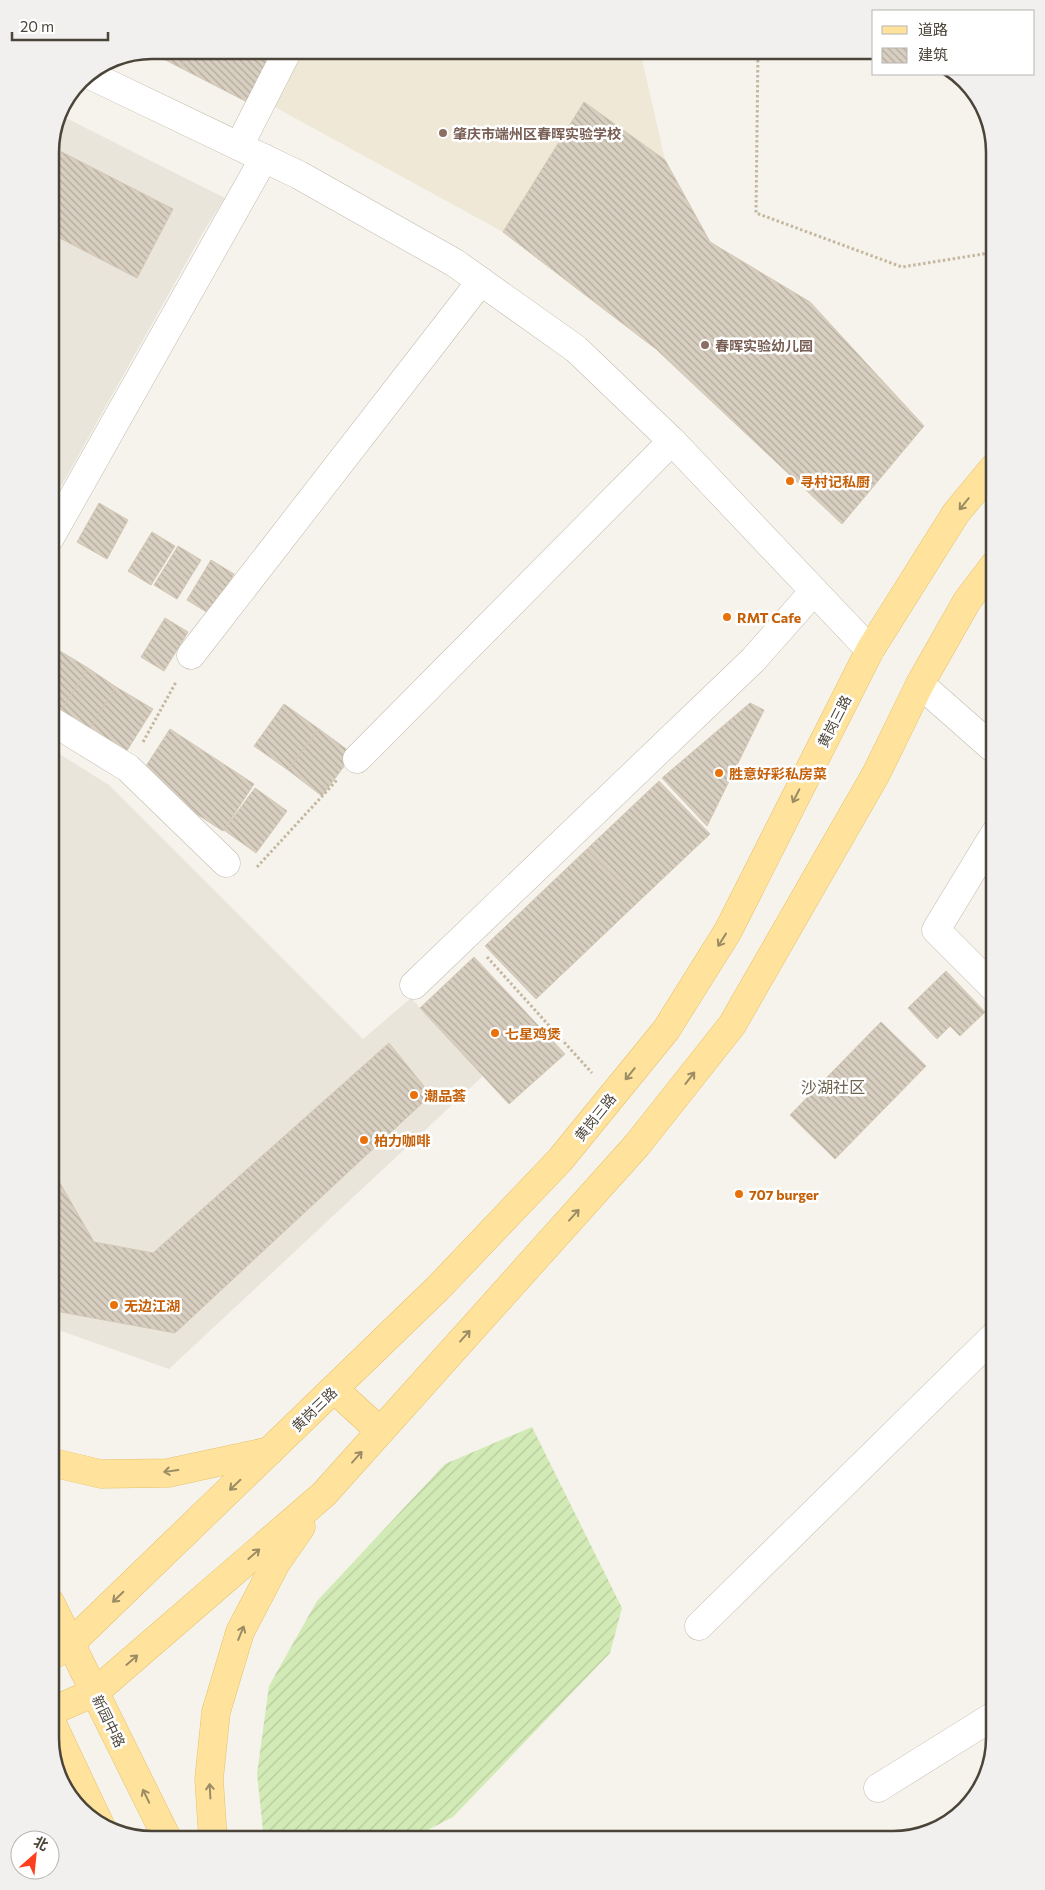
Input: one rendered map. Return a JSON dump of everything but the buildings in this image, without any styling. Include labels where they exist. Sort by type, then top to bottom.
[{"type":"main road","name":"黄岗三路","points":[[60,1650],[270,1451],[438,1288],[560,1160],[666,1030],[728,931],[870,650],[956,514],[986,477]]},
{"type":"main road","points":[[213,1831],[210,1779],[216,1712],[240,1632],[276,1563],[324,1494],[637,1146],[732,1025],[876,774],[920,684],[968,601],[986,576]]},
{"type":"main road","points":[[334,1389],[380,1431]]},
{"type":"main road","points":[[59,1464],[100,1474],[168,1473],[270,1451]]},
{"type":"main road","points":[[59,1708],[95,1692],[324,1494]]},
{"type":"main road","name":"新园中路","points":[[60,1650],[95,1692],[164,1831]]},
{"type":"main road","points":[[59,1738],[93,1811]]},
{"type":"street","points":[[239,146],[283,59]]},
{"type":"street","points":[[96,78],[299,175],[454,263],[576,349],[672,441],[870,650]]},
{"type":"street","points":[[59,522],[264,158]]},
{"type":"street","points":[[191,655],[481,281]]},
{"type":"street","points":[[356,759],[672,441]]},
{"type":"street","points":[[414,984],[753,660],[814,591]]},
{"type":"street","points":[[920,684],[986,742]]},
{"type":"street","points":[[59,726],[128,768],[226,863]]},
{"type":"street","points":[[986,848],[936,930],[986,980]]},
{"type":"street","points":[[700,1626],[986,1344]]},
{"type":"street","points":[[878,1788],[986,1721]]},
{"type":"path","points":[[758,59],[756,213],[902,267],[986,253]]},
{"type":"path","points":[[128,768],[191,655]]},
{"type":"path","points":[[255,869],[356,759]]},
{"type":"path","points":[[467,935],[613,1095]]},
{"type":"shaded area","name":"肇庆市端州区春晖实验学校","points":[[293,59],[642,59],[665,160],[584,103],[503,232],[271,105]]},
{"type":"shaded area","points":[[65,118],[225,198],[205,229],[59,490],[59,145]]},
{"type":"shaded area","points":[[59,754],[109,785],[363,1039],[411,998],[483,1076],[169,1369],[59,1330]]},
{"type":"green space","points":[[532,1427],[622,1608],[610,1653],[453,1817],[426,1831],[263,1831],[257,1774],[269,1686],[317,1601],[445,1464]]},
{"type":"place","name":"肇庆市端州区春晖实验学校","points":[[443,133]]},
{"type":"place","name":"春晖实验幼儿园","points":[[705,345]]},
{"type":"place","name":"寻村记私厨","points":[[790,481]]},
{"type":"place","name":"RMT Cafe","points":[[727,617]]},
{"type":"place","name":"胜意好彩私房菜","points":[[719,773]]},
{"type":"place","name":"七星鸡煲","points":[[495,1033]]},
{"type":"place","name":"潮品荟","points":[[414,1095]]},
{"type":"place","name":"柏力咖啡","points":[[364,1140]]},
{"type":"place","name":"707 burger","points":[[739,1194]]},
{"type":"place","name":"无边江湖","points":[[114,1305]]},
{"type":"district","name":"沙湖社区","points":[[833,1086]]}]
